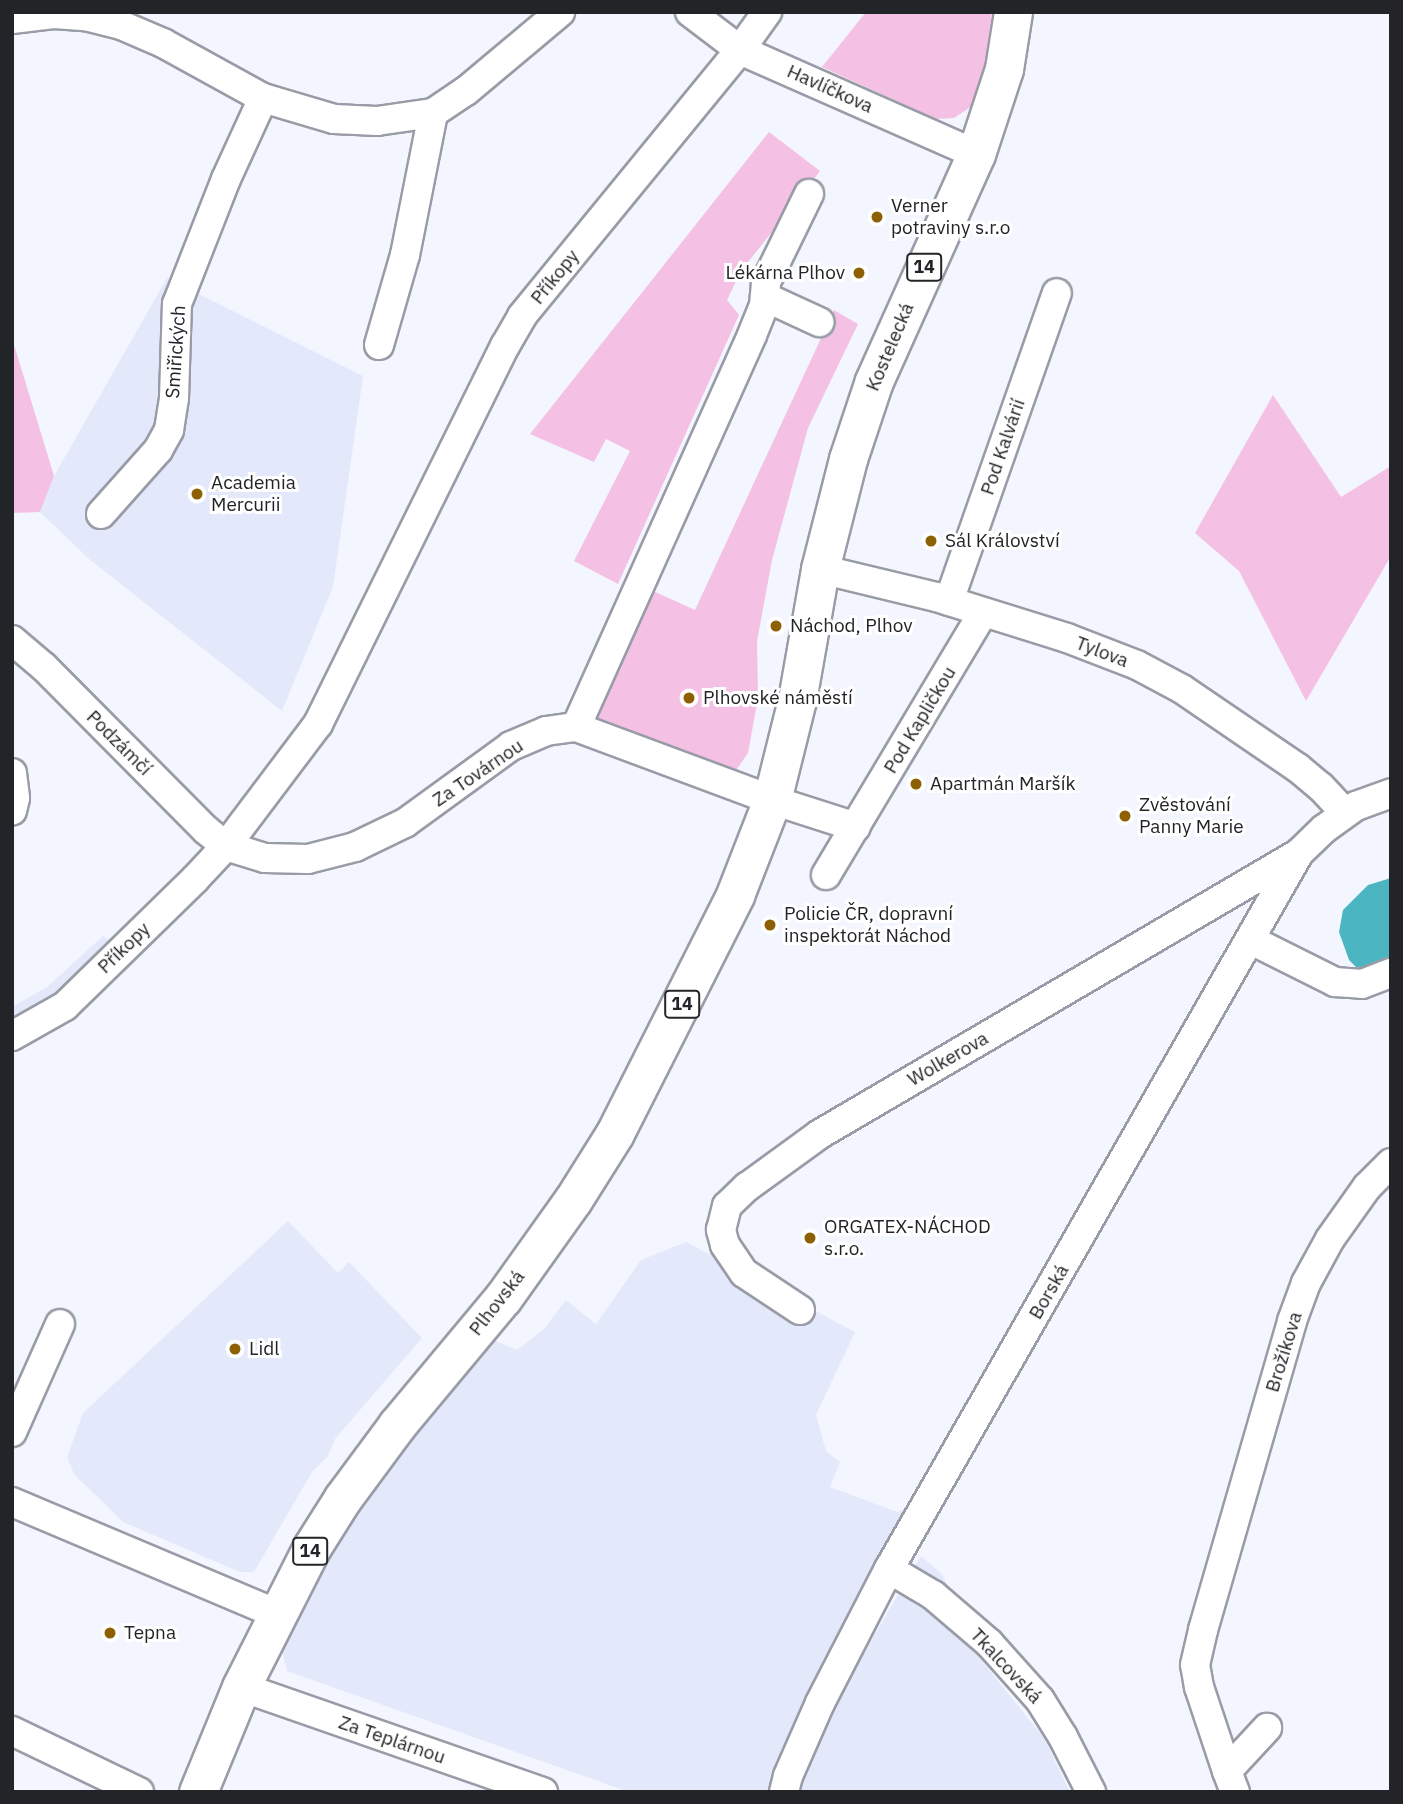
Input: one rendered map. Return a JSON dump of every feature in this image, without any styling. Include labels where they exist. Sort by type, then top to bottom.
[{"type":"main road","name":"Kostelecká","points":[[820,569],[848,459],[874,381],[976,154],[1004,69],[1013,12]]},
{"type":"main road","name":"14","points":[[772,800],[797,700],[820,569]]},
{"type":"main road","name":"Plhovská","points":[[198,1792],[241,1687],[277,1614],[343,1498],[397,1425],[503,1298],[573,1200],[615,1133],[735,895],[772,800]]},
{"type":"street","points":[[12,19],[54,14],[121,25],[163,43],[263,98],[334,119],[377,121],[433,113],[466,91],[561,12]]},
{"type":"street","name":"Havlíčkova","points":[[690,12],[740,50],[976,154]]},
{"type":"street","name":"Příkopy","points":[[12,1036],[65,1006],[226,846],[318,724],[522,316],[740,50],[767,12]]},
{"type":"street","name":"Smiřických","points":[[101,514],[158,450],[169,430],[174,398],[177,304],[226,179],[263,98]]},
{"type":"street","points":[[379,345],[405,255],[433,113]]},
{"type":"street","points":[[809,194],[766,282],[765,297],[752,335],[576,727],[772,800],[856,827]]},
{"type":"street","name":"Pod Kalvárií","points":[[948,601],[1058,293]]},
{"type":"street","points":[[765,297],[819,322]]},
{"type":"street","name":"Tylova","points":[[820,569],[948,601],[1067,638],[1137,665],[1182,689],[1298,768],[1321,787],[1345,814]]},
{"type":"street","name":"Pod Kapličkou","points":[[826,875],[983,612]]},
{"type":"street","name":"Podzámčí","points":[[12,640],[44,667],[206,830],[226,846]]},
{"type":"street","name":"Za Továrnou","points":[[226,846],[265,858],[308,859],[355,847],[405,823],[511,746],[546,731],[576,727]]},
{"type":"street","points":[[12,773],[15,799],[12,811]]},
{"type":"street","name":"Borská","points":[[784,1792],[788,1776],[820,1703],[889,1569],[1299,853],[1345,814],[1391,793]]},
{"type":"street","name":"Wolkerova","points":[[800,1310],[744,1273],[725,1245],[721,1230],[727,1206],[747,1187],[820,1135],[1299,853]]},
{"type":"street","points":[[1251,940],[1335,982],[1362,984],[1391,972]]},
{"type":"street","name":"Brožíkova","points":[[1231,1781],[1199,1687],[1195,1665],[1292,1321],[1306,1283],[1367,1187],[1391,1163]]},
{"type":"street","points":[[12,1432],[60,1324]]},
{"type":"street","points":[[12,1502],[277,1614]]},
{"type":"street","name":"Tkalcovská","points":[[889,1569],[933,1595],[989,1643],[1040,1700],[1063,1737],[1091,1792]]},
{"type":"street","name":"Za Teplárnou","points":[[241,1687],[543,1792]]},
{"type":"street","points":[[1231,1781],[1267,1728]]},
{"type":"street","points":[[12,1731],[139,1792]]},
{"type":"shaded area","points":[[866,12],[992,12],[983,82],[972,106],[954,118],[936,119],[822,67]]},
{"type":"shaded area","points":[[769,132],[820,171],[741,271],[727,300],[739,315],[618,584],[574,561],[630,451],[606,439],[594,462],[530,434]]},
{"type":"shaded area","name":"Academia Mercurii","points":[[167,278],[363,376],[333,587],[282,711],[89,559],[40,512],[54,476]]},
{"type":"shaded area","points":[[834,310],[858,324],[808,428],[772,560],[757,641],[758,698],[748,753],[734,773],[595,722],[653,591],[695,610]]},
{"type":"shaded area","points":[[12,338],[54,476],[40,512],[12,513]]},
{"type":"shaded area","points":[[1273,395],[1341,497],[1391,466],[1391,556],[1306,701],[1239,571],[1195,533]]},
{"type":"shaded area","points":[[103,936],[121,951],[12,1038],[12,1007],[47,987]]},
{"type":"shaded area","points":[[288,1221],[338,1273],[349,1262],[422,1338],[335,1439],[328,1456],[312,1472],[254,1572],[240,1572],[123,1522],[74,1474],[67,1457],[83,1413]]},
{"type":"shaded area","points":[[686,1242],[855,1332],[816,1415],[826,1451],[840,1462],[830,1487],[897,1512],[913,1506],[774,1792],[629,1792],[287,1671],[279,1639],[351,1500],[489,1338],[517,1350],[544,1329],[566,1300],[596,1324],[641,1260]]},
{"type":"shaded area","points":[[921,1556],[941,1573],[970,1625],[981,1660],[1044,1738],[1070,1792],[797,1792],[821,1726]]},
{"type":"water","points":[[1391,878],[1391,961],[1370,967],[1356,967],[1349,960],[1339,932],[1343,910],[1368,885]]},
{"type":"place","name":"Verner potraviny s.r.o","points":[[877,217]]},
{"type":"place","name":"Lékárna Plhov","points":[[859,273]]},
{"type":"place","name":"Academia Mercurii","points":[[197,494]]},
{"type":"place","name":"Sál Království","points":[[931,541]]},
{"type":"place","name":"Náchod, Plhov","points":[[776,626]]},
{"type":"place","name":"Plhovské náměstí","points":[[689,698]]},
{"type":"place","name":"Apartmán Maršík","points":[[916,784]]},
{"type":"place","name":"Zvěstování Panny Marie","points":[[1125,816]]},
{"type":"place","name":"Policie ČR, dopravní inspektorát Náchod","points":[[770,925]]},
{"type":"place","name":"ORGATEX-NÁCHOD s.r.o.","points":[[810,1238]]},
{"type":"place","name":"Lidl","points":[[235,1349]]},
{"type":"place","name":"Tepna","points":[[110,1633]]}]
